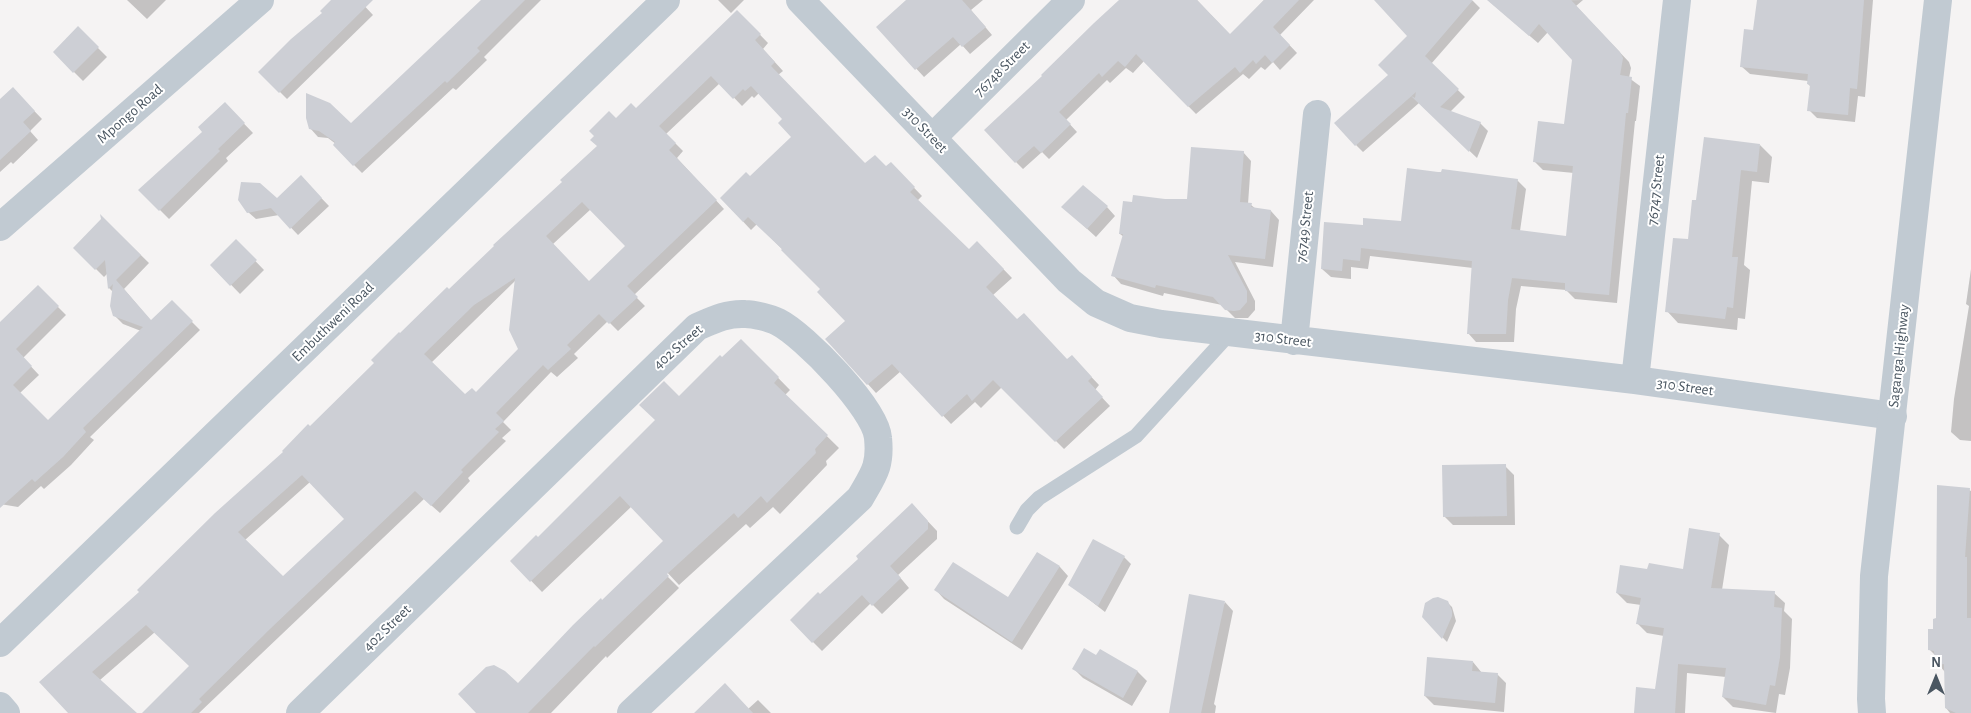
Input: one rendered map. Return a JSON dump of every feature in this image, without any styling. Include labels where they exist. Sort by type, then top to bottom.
[{"type":"street","name":"Mpongo Road","points":[[0,227],[260,0]]},
{"type":"street","name":"Embuthweni Road","points":[[0,643],[666,0]]},
{"type":"street","name":"310 Street","points":[[800,0],[1069,281],[1096,303],[1130,318],[1160,324],[1294,341],[1635,380],[1893,416]]},
{"type":"street","name":"76748 Street","points":[[933,137],[1071,0]]},
{"type":"street","name":"76747 Street","points":[[1635,380],[1677,0]]},
{"type":"street","name":"Saganga Highway","points":[[1872,713],[1874,576],[1938,0]]},
{"type":"street","name":"76749 Street","points":[[1294,341],[1317,114]]},
{"type":"street","name":"402 Street","points":[[300,713],[698,327],[721,316],[746,313],[778,322],[802,340],[835,371],[865,408],[878,436],[878,467],[860,498],[631,713]]},
{"type":"street","points":[[0,706],[6,713]]},
{"type":"lane","points":[[1017,527],[1027,510],[1039,498],[1136,436],[1231,332]]},
{"type":"building","points":[[331,0],[373,0],[279,93],[258,72],[291,39],[322,13],[320,11]]},
{"type":"building","points":[[481,0],[525,0],[477,48],[480,51],[447,83],[445,81],[353,166],[333,145],[335,142],[319,131],[309,129],[306,118],[306,93],[330,103],[351,123]]},
{"type":"building","points":[[906,0],[962,0],[986,27],[962,47],[953,37],[915,70],[876,27]]},
{"type":"building","points":[[1119,0],[1197,0],[1230,34],[1264,0],[1299,0],[1273,27],[1290,45],[1272,63],[1265,55],[1256,64],[1253,60],[1240,73],[1235,67],[1188,107],[1136,54],[1125,67],[1118,61],[1102,77],[1099,73],[1059,112],[1071,124],[1041,153],[1034,146],[1015,163],[984,130]]},
{"type":"building","points":[[1374,0],[1473,0],[1425,56],[1459,89],[1440,107],[1481,122],[1469,152],[1411,96],[1355,146],[1334,123],[1388,75],[1378,65],[1407,36]]},
{"type":"building","points":[[1487,0],[1571,0],[1620,52],[1623,58],[1620,75],[1632,77],[1628,113],[1626,113],[1609,295],[1565,291],[1565,283],[1512,278],[1508,300],[1506,334],[1467,334],[1472,261],[1361,248],[1360,261],[1343,259],[1342,271],[1321,269],[1324,222],[1363,225],[1363,218],[1401,221],[1407,168],[1438,172],[1441,172],[1442,169],[1518,179],[1511,229],[1566,236],[1573,166],[1533,162],[1538,121],[1564,124],[1572,60],[1539,24],[1529,36]]},
{"type":"building","points":[[1757,0],[1864,0],[1857,89],[1850,88],[1848,115],[1807,111],[1810,85],[1807,84],[1808,74],[1740,67],[1744,29],[1753,30]]},
{"type":"building","points":[[737,10],[761,34],[755,40],[775,62],[771,66],[865,163],[875,155],[886,166],[891,162],[915,187],[910,192],[969,249],[977,241],[1004,269],[986,287],[1017,319],[1024,313],[1067,359],[1072,355],[1092,377],[1088,381],[1103,397],[1055,442],[993,380],[972,401],[967,394],[942,417],[892,364],[867,385],[825,339],[845,321],[817,292],[820,289],[748,217],[743,222],[720,198],[746,172],[750,176],[791,137],[778,123],[782,119],[751,86],[745,91],[743,89],[733,99],[711,76],[659,126],[676,143],[669,150],[717,200],[627,286],[638,297],[609,324],[599,314],[567,345],[571,349],[548,370],[543,365],[496,413],[504,421],[495,429],[499,432],[461,470],[463,472],[431,506],[415,491],[199,699],[202,702],[191,713],[142,713],[189,666],[146,625],[92,672],[137,713],[68,713],[39,682],[139,592],[137,590],[215,513],[283,452],[308,424],[310,426],[374,363],[371,360],[399,332],[447,287],[449,289],[493,245],[562,182],[560,180],[597,146],[590,140],[594,136],[589,131],[609,111],[616,118],[631,103],[636,108]],"holes":[[[582,202],[625,246],[589,281],[546,236]],[[515,278],[509,330],[518,349],[476,392],[472,388],[465,394],[424,354],[474,305]],[[302,475],[344,519],[283,576],[238,532]]]},
{"type":"building","points":[[78,26],[99,47],[73,73],[53,52]]},
{"type":"building","points":[[13,87],[35,111],[23,122],[31,131],[0,160],[0,99]]},
{"type":"building","points":[[225,102],[245,123],[218,149],[220,151],[159,211],[138,190],[202,132],[198,127]]},
{"type":"building","points":[[1704,137],[1760,144],[1757,172],[1741,170],[1732,257],[1738,257],[1733,308],[1727,307],[1725,319],[1665,312],[1673,238],[1688,239],[1692,200],[1696,200]]},
{"type":"building","points":[[1191,147],[1244,151],[1240,202],[1252,203],[1251,207],[1271,210],[1265,259],[1228,255],[1247,291],[1247,302],[1240,310],[1225,310],[1213,297],[1156,285],[1155,288],[1111,276],[1123,234],[1119,234],[1123,201],[1132,202],[1133,195],[1165,199],[1187,199]]},
{"type":"building","points":[[301,175],[322,198],[290,229],[271,208],[247,213],[238,200],[241,182],[260,183],[277,198]]},
{"type":"building","points":[[1083,185],[1108,206],[1087,229],[1061,207]]},
{"type":"building","points":[[100,214],[141,255],[116,280],[151,320],[172,300],[193,321],[83,428],[86,432],[63,457],[35,482],[32,479],[0,508],[0,322],[38,285],[59,306],[16,349],[32,366],[13,385],[48,420],[143,327],[113,316],[110,306],[113,284],[108,289],[105,260],[95,270],[73,248],[101,219]]},
{"type":"building","points":[[236,239],[257,260],[230,286],[210,265]]},
{"type":"building","points":[[741,339],[779,377],[774,383],[828,435],[815,449],[816,453],[767,503],[761,496],[738,518],[734,513],[667,574],[669,576],[594,646],[528,713],[476,713],[458,694],[486,667],[494,665],[505,671],[518,683],[573,625],[601,598],[602,600],[663,541],[620,496],[530,582],[510,561],[536,535],[538,537],[655,420],[639,405],[664,381],[679,396],[720,355],[722,357]]},
{"type":"building","points":[[1506,464],[1507,516],[1443,517],[1442,465]]},
{"type":"building","points":[[1937,485],[1970,488],[1965,557],[1967,557],[1967,618],[1971,618],[1971,713],[1956,713],[1945,708],[1944,664],[1936,665],[1934,651],[1928,650],[1928,629],[1933,629],[1933,619],[1936,618]]},
{"type":"building","points":[[912,503],[928,521],[928,529],[890,566],[901,578],[872,606],[862,595],[812,643],[790,620],[818,592],[820,594],[858,559],[856,556]]},
{"type":"building","points":[[1689,528],[1720,533],[1711,588],[1775,591],[1774,607],[1782,608],[1780,657],[1775,686],[1770,685],[1766,705],[1722,697],[1726,668],[1678,664],[1675,713],[1634,713],[1636,687],[1655,689],[1664,628],[1636,624],[1641,598],[1616,593],[1620,565],[1647,569],[1649,563],[1683,569]]},
{"type":"building","points":[[1093,539],[1125,556],[1098,606],[1068,585]]},
{"type":"building","points":[[1037,552],[1060,566],[1012,642],[934,590],[953,562],[1008,597]]},
{"type":"building","points":[[1189,594],[1225,601],[1201,713],[1169,713]]},
{"type":"building","points":[[1438,597],[1448,601],[1452,611],[1452,616],[1442,639],[1422,617],[1425,603]]},
{"type":"building","points":[[1084,648],[1096,655],[1100,649],[1138,671],[1123,698],[1072,669]]},
{"type":"building","points":[[1427,657],[1473,661],[1472,671],[1498,673],[1495,703],[1424,696]]},
{"type":"building","points":[[725,683],[753,713],[694,713]]}]
